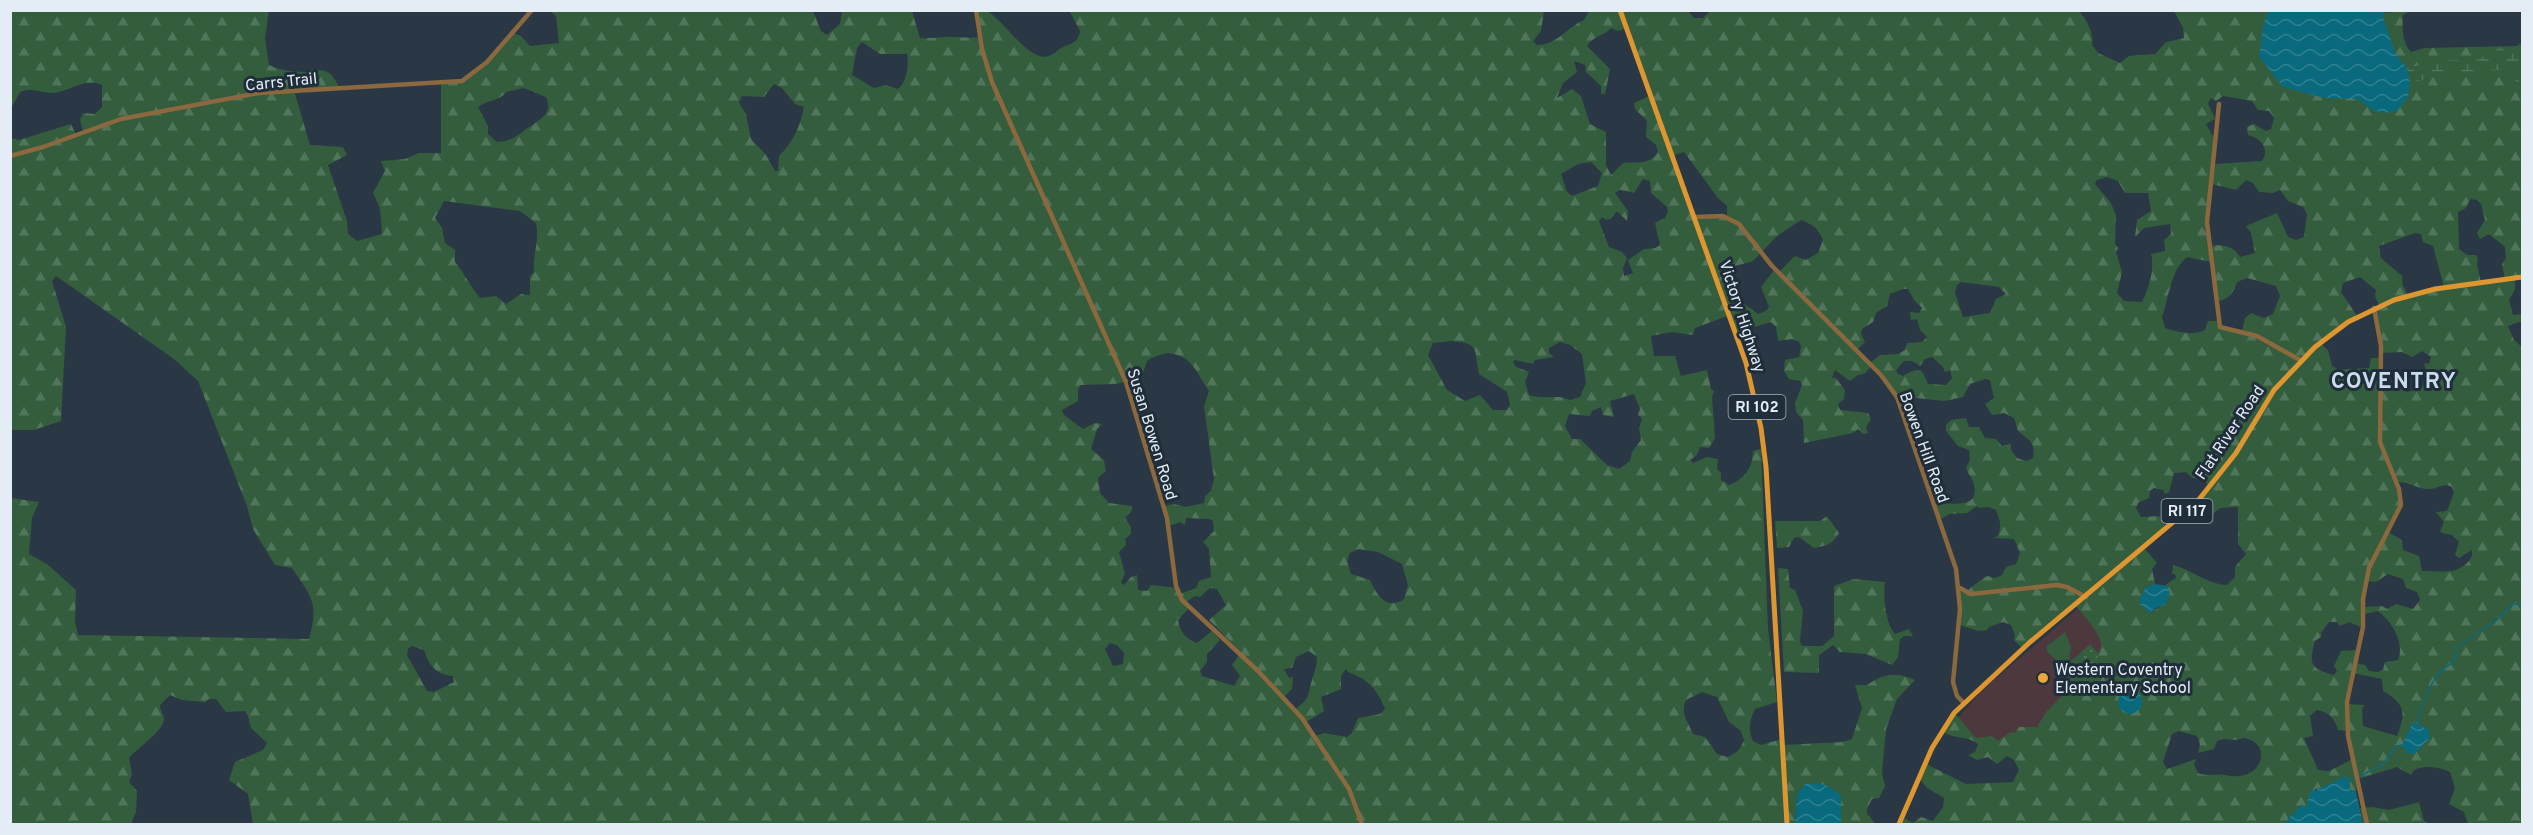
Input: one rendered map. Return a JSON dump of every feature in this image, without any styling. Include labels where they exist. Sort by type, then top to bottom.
[{"type":"main road","name":"Victory Highway","points":[[1620,10],[1746,363],[1764,444],[1786,825]]},
{"type":"main road","name":"Flat River Road","points":[[1899,825],[1932,748],[1964,703],[2029,643],[2193,506],[2213,485],[2239,447],[2268,397],[2300,360],[2336,330],[2374,308],[2435,289],[2523,277]]},
{"type":"street","name":"Carrs Trail","points":[[10,156],[37,149],[121,119],[259,93],[462,81],[487,62],[532,10]]},
{"type":"street","name":"Susan Bowen Road","points":[[976,10],[982,49],[992,82],[1126,382],[1167,518],[1176,586],[1182,600],[1258,671],[1302,718],[1349,789],[1362,825]]},
{"type":"street","points":[[2219,104],[2206,222],[2220,327],[2257,336],[2300,360]]},
{"type":"street","name":"Bowen Hill Road","points":[[1695,217],[1718,215],[1733,219],[1768,262],[1893,390],[1900,403],[1921,475],[1954,562],[1960,588],[1959,635],[1953,682],[1955,693],[1964,703]]},
{"type":"street","points":[[2367,825],[2348,736],[2347,702],[2363,627],[2367,576],[2373,558],[2401,505],[2399,489],[2380,442],[2381,346],[2374,308]]},
{"type":"street","points":[[1960,588],[1971,594],[2057,585],[2067,587],[2086,597]]},
{"type":"shaded area","name":"Western Coventry Elementary School","points":[[2082,605],[2112,643],[2039,740],[1984,744],[1954,723],[1980,692]]},
{"type":"green space","points":[[1069,10],[1544,11],[1541,31],[1533,41],[1537,45],[1556,39],[1584,20],[1589,11],[1688,11],[1694,18],[1703,18],[1711,10],[2077,10],[2089,26],[2092,45],[2098,53],[2120,63],[2129,56],[2155,54],[2166,42],[2184,38],[2183,28],[2174,11],[2381,13],[2410,11],[2403,15],[2403,25],[2404,40],[2411,52],[2424,48],[2517,46],[2522,43],[2522,277],[2515,279],[2515,289],[2509,300],[2513,315],[2522,314],[2522,321],[2508,326],[2514,340],[2522,347],[2522,824],[2468,824],[2464,812],[2449,804],[2455,788],[2450,772],[2428,767],[2418,768],[2411,775],[2397,767],[2358,779],[2356,792],[2352,792],[2343,777],[2329,787],[2315,789],[2307,806],[2300,806],[2284,824],[1899,824],[1904,818],[1913,823],[1921,817],[1933,821],[1943,807],[1944,798],[1927,788],[1920,779],[1926,764],[1966,784],[2013,782],[2019,770],[2014,760],[2007,756],[1997,764],[1988,757],[1977,760],[1968,755],[1975,752],[1978,744],[1943,732],[1955,713],[1976,738],[1992,736],[1998,741],[2011,732],[2015,733],[2019,727],[2037,727],[2046,712],[2064,694],[2062,684],[2069,684],[2098,655],[2101,648],[2100,640],[2075,605],[2022,648],[2014,640],[2015,635],[2011,625],[2003,622],[1987,630],[1978,631],[1960,625],[1960,589],[1966,591],[1987,576],[1995,578],[2002,575],[2006,567],[2016,564],[2020,553],[2014,539],[1994,538],[1998,536],[2000,523],[1996,510],[1989,507],[1978,508],[1977,506],[1967,513],[1950,514],[1939,520],[1933,504],[1960,504],[1972,499],[1974,494],[1973,483],[1966,468],[1970,460],[1969,450],[1958,446],[1946,431],[1946,425],[1951,420],[1966,418],[1969,427],[1979,427],[1985,438],[1996,439],[2002,446],[2011,444],[2011,450],[2017,458],[2026,461],[2033,458],[2034,452],[2032,444],[2018,431],[2014,418],[2004,413],[1992,415],[1985,404],[1994,398],[1990,380],[1985,379],[1970,384],[1963,397],[1945,401],[1916,398],[1912,403],[1901,407],[1872,366],[1864,374],[1850,381],[1835,370],[1832,378],[1836,378],[1845,390],[1844,399],[1838,404],[1840,410],[1868,413],[1871,419],[1866,427],[1868,433],[1863,434],[1858,429],[1853,433],[1804,443],[1803,420],[1796,412],[1795,403],[1802,385],[1800,381],[1789,379],[1784,371],[1785,360],[1799,357],[1801,346],[1799,342],[1792,339],[1778,341],[1776,327],[1771,322],[1736,332],[1730,315],[1695,328],[1693,335],[1672,332],[1651,336],[1654,356],[1675,356],[1681,376],[1707,370],[1711,389],[1714,391],[1712,397],[1715,438],[1709,448],[1700,447],[1697,455],[1690,460],[1693,463],[1707,457],[1718,459],[1717,469],[1721,473],[1721,480],[1729,485],[1743,476],[1751,462],[1753,451],[1761,449],[1768,628],[1777,702],[1755,709],[1751,717],[1751,737],[1753,741],[1761,745],[1782,739],[1783,793],[1784,745],[1842,742],[1852,739],[1862,708],[1855,685],[1867,685],[1879,678],[1891,675],[1915,680],[1897,699],[1886,729],[1882,773],[1885,786],[1879,798],[1872,799],[1867,809],[1867,813],[1875,824],[1841,824],[1841,795],[1805,784],[1797,794],[1795,824],[253,824],[248,794],[229,780],[235,762],[263,750],[267,743],[251,728],[245,711],[226,712],[216,699],[209,699],[205,702],[182,700],[170,695],[160,705],[164,719],[160,729],[129,758],[132,774],[129,782],[137,791],[136,812],[131,824],[11,824],[11,498],[39,502],[32,518],[29,554],[47,564],[76,590],[75,621],[78,635],[309,639],[313,609],[309,594],[292,568],[275,565],[253,529],[247,506],[198,381],[174,359],[56,276],[52,281],[66,327],[61,421],[34,430],[11,430],[11,138],[19,140],[71,124],[76,134],[83,131],[80,120],[83,113],[95,114],[102,107],[102,85],[83,83],[54,93],[33,90],[20,92],[11,109],[11,11],[269,11],[265,38],[269,65],[294,71],[309,72],[311,69],[327,72],[332,75],[340,88],[294,90],[310,145],[343,147],[347,155],[328,165],[347,221],[348,234],[357,241],[382,234],[380,208],[373,193],[385,171],[381,161],[405,159],[419,153],[441,153],[441,83],[466,78],[475,73],[490,61],[513,33],[521,36],[530,46],[559,43],[556,16],[550,11],[813,11],[821,31],[827,35],[840,24],[842,11],[912,11],[920,38],[971,38],[980,37],[977,12],[987,11],[1026,48],[1041,57],[1051,55],[1074,42],[1080,31]],"holes":[[[1611,28],[1618,31],[1627,28],[1651,95],[1634,103],[1635,109],[1647,121],[1646,137],[1656,145],[1658,152],[1647,161],[1623,163],[1611,175],[1606,165],[1606,132],[1590,124],[1581,96],[1572,89],[1557,98],[1563,83],[1577,72],[1574,61],[1585,65],[1586,72],[1601,86],[1601,94],[1605,94],[1610,69],[1587,46]],[[862,42],[880,54],[907,54],[907,73],[901,86],[898,89],[886,85],[874,88],[852,75],[857,48]],[[774,84],[782,88],[795,104],[804,107],[795,134],[779,156],[778,171],[775,171],[766,155],[751,139],[746,114],[739,103],[742,96],[764,97]],[[524,88],[546,97],[548,107],[542,118],[512,139],[497,142],[488,134],[488,126],[478,107],[497,99],[506,92]],[[2223,96],[2252,101],[2258,110],[2269,111],[2274,118],[2271,129],[2266,131],[2254,124],[2247,127],[2248,135],[2260,141],[2265,148],[2262,161],[2214,164],[2216,142],[2206,124],[2215,119],[2208,103],[2211,98],[2216,101]],[[1684,152],[1718,198],[1727,206],[1727,216],[1695,216],[1674,155]],[[1591,162],[1602,173],[1598,186],[1572,196],[1567,192],[1561,174],[1578,164]],[[2107,177],[2118,181],[2125,193],[2148,193],[2151,211],[2137,220],[2135,237],[2144,228],[2170,224],[2171,234],[2164,240],[2165,251],[2151,254],[2151,278],[2142,302],[2124,301],[2117,293],[2122,272],[2116,252],[2118,248],[2115,244],[2116,215],[2111,203],[2095,184],[2097,180]],[[1643,179],[1650,181],[1651,193],[1667,207],[1668,212],[1665,218],[1655,223],[1660,245],[1644,249],[1628,260],[1633,273],[1624,276],[1623,268],[1627,258],[1622,252],[1609,247],[1599,221],[1602,217],[1606,220],[1611,219],[1617,211],[1627,221],[1628,211],[1615,193],[1620,190],[1634,193]],[[2246,180],[2253,183],[2259,192],[2273,193],[2280,190],[2288,201],[2303,207],[2307,214],[2304,237],[2296,240],[2288,237],[2277,213],[2246,226],[2251,233],[2255,253],[2240,257],[2234,250],[2227,247],[2210,246],[2207,220],[2212,184],[2236,190]],[[2470,199],[2477,200],[2481,204],[2485,220],[2477,233],[2480,239],[2489,234],[2505,247],[2506,258],[2502,264],[2505,279],[2481,282],[2477,265],[2478,258],[2476,255],[2467,255],[2459,249],[2458,212],[2466,208]],[[444,201],[520,211],[536,223],[537,242],[534,272],[530,276],[530,295],[521,294],[506,304],[496,296],[480,298],[455,262],[455,250],[445,243],[442,228],[435,218]],[[1801,220],[1817,229],[1823,240],[1818,253],[1806,260],[1795,256],[1779,272],[1775,269],[1761,287],[1769,307],[1766,311],[1758,314],[1739,300],[1732,267],[1753,261],[1777,236]],[[2415,233],[2421,234],[2423,242],[2433,246],[2444,287],[2408,295],[2403,286],[2402,276],[2381,258],[2379,246]],[[2187,257],[2211,262],[2216,302],[2227,298],[2237,282],[2247,278],[2276,286],[2280,296],[2273,314],[2263,318],[2251,313],[2245,318],[2242,331],[2220,326],[2219,321],[2208,321],[2205,330],[2200,332],[2180,332],[2165,328],[2162,317],[2173,277]],[[2360,277],[2376,290],[2375,296],[2379,305],[2374,308],[2381,353],[2402,352],[2412,357],[2422,351],[2431,357],[2429,364],[2424,363],[2427,373],[2422,388],[2407,392],[2392,382],[2381,381],[2380,358],[2371,358],[2369,368],[2340,370],[2332,366],[2328,350],[2320,343],[2357,316],[2341,292],[2343,283]],[[1961,282],[1999,287],[2006,294],[1996,299],[1990,313],[1963,317],[1955,293],[1957,285]],[[1908,289],[1922,308],[1919,313],[1910,312],[1911,320],[1917,319],[1920,330],[1927,337],[1922,342],[1907,343],[1905,350],[1898,354],[1880,355],[1870,363],[1857,350],[1865,342],[1861,334],[1862,329],[1873,322],[1876,313],[1887,306],[1890,294]],[[1451,341],[1467,343],[1471,346],[1476,353],[1479,374],[1507,392],[1510,405],[1507,410],[1493,410],[1480,395],[1465,401],[1447,390],[1428,355],[1433,343]],[[1560,342],[1570,345],[1582,354],[1586,383],[1580,397],[1570,400],[1529,395],[1525,382],[1529,372],[1516,367],[1513,362],[1515,360],[1533,364],[1535,360],[1554,357],[1549,353],[1549,348]],[[1167,353],[1183,357],[1193,366],[1209,391],[1204,406],[1214,479],[1211,491],[1205,496],[1204,503],[1186,507],[1174,504],[1164,506],[1169,526],[1180,522],[1185,525],[1186,518],[1213,521],[1214,531],[1203,542],[1209,549],[1211,577],[1199,581],[1196,588],[1180,594],[1177,588],[1151,585],[1147,591],[1138,590],[1137,575],[1131,577],[1124,585],[1121,583],[1125,573],[1119,552],[1126,545],[1125,539],[1131,534],[1131,527],[1125,518],[1132,510],[1132,506],[1109,503],[1100,493],[1098,478],[1106,471],[1104,460],[1091,449],[1097,429],[1102,424],[1095,423],[1083,429],[1064,415],[1062,410],[1078,401],[1078,389],[1081,385],[1115,384],[1140,379],[1147,361]],[[1932,357],[1945,372],[1950,370],[1952,378],[1946,385],[1928,384],[1922,371],[1910,372],[1903,376],[1896,370],[1904,361],[1912,361],[1920,366],[1925,359]],[[1634,394],[1640,409],[1638,415],[1642,419],[1639,428],[1641,440],[1632,452],[1630,461],[1619,469],[1607,465],[1580,439],[1572,439],[1565,426],[1569,414],[1590,416],[1592,411],[1601,407],[1603,415],[1614,417],[1610,401]],[[2186,472],[2192,478],[2202,479],[2210,487],[2191,509],[2204,521],[2220,508],[2238,507],[2238,544],[2246,554],[2235,567],[2235,577],[2227,585],[2213,582],[2173,565],[2172,574],[2175,574],[2176,578],[2165,585],[2167,586],[2162,605],[2152,612],[2146,587],[2155,584],[2152,569],[2157,563],[2144,548],[2166,528],[2159,516],[2141,517],[2136,508],[2138,503],[2149,498],[2150,491],[2154,488],[2163,490],[2165,494],[2169,492],[2174,473]],[[2398,482],[2424,489],[2445,485],[2452,487],[2454,492],[2447,511],[2436,512],[2444,522],[2440,531],[2452,535],[2459,542],[2455,555],[2459,558],[2472,550],[2472,556],[2462,567],[2444,572],[2422,571],[2419,556],[2403,550],[2402,540],[2388,532],[2400,508]],[[1358,549],[1378,552],[1402,564],[1408,585],[1404,599],[1392,603],[1383,600],[1370,580],[1351,574],[1347,561],[1350,553]],[[2388,574],[2403,579],[2406,588],[2417,592],[2420,600],[2413,609],[2396,604],[2387,609],[2382,606],[2365,607],[2366,581],[2376,582]],[[1210,588],[1217,589],[1226,605],[1209,620],[1241,652],[1232,665],[1240,676],[1234,686],[1202,676],[1200,671],[1207,662],[1207,654],[1220,640],[1212,631],[1197,643],[1187,637],[1180,628],[1178,620],[1188,609],[1185,603],[1195,596],[1200,597]],[[2378,611],[2396,633],[2400,647],[2398,660],[2385,662],[2383,670],[2369,671],[2365,665],[2355,663],[2358,650],[2341,651],[2334,666],[2337,671],[2334,675],[2320,670],[2315,667],[2312,660],[2315,641],[2321,637],[2321,633],[2329,622],[2337,622],[2340,626],[2349,622],[2363,628],[2364,614]],[[1110,643],[1117,645],[1124,653],[1123,664],[1113,666],[1105,649]],[[412,646],[424,650],[431,665],[442,674],[453,676],[454,682],[434,692],[427,691],[407,655],[408,649]],[[1309,651],[1317,657],[1308,696],[1296,709],[1284,697],[1292,689],[1293,677],[1289,678],[1284,669],[1292,668],[1296,657]],[[1346,669],[1371,686],[1385,709],[1380,714],[1358,718],[1352,733],[1347,737],[1324,733],[1316,736],[1306,722],[1324,711],[1321,697],[1341,689],[1341,676]],[[2353,673],[2382,679],[2383,691],[2400,705],[2403,715],[2397,736],[2363,726],[2364,705],[2347,704]],[[1702,692],[1717,697],[1729,722],[1741,731],[1744,740],[1741,746],[1727,757],[1717,754],[1705,737],[1693,734],[1684,713],[1686,700]],[[2317,710],[2331,717],[2338,730],[2348,731],[2353,759],[2329,771],[2318,770],[2304,738],[2313,736],[2310,716]],[[2179,731],[2197,736],[2200,744],[2198,753],[2214,749],[2217,741],[2244,738],[2253,741],[2259,747],[2261,754],[2256,769],[2238,776],[2202,774],[2198,773],[2194,765],[2196,759],[2167,769],[2163,762],[2172,734]]]},
{"type":"green space","points":[[2502,47],[2515,48],[2522,53],[2522,83],[2514,80],[2512,71],[2506,69],[2434,77],[2410,83],[2407,68],[2437,61],[2478,59]]},
{"type":"green space","points":[[1827,516],[1839,533],[1832,542],[1814,548],[1799,537],[1794,538],[1789,547],[1777,548],[1775,521],[1820,521]]},
{"type":"green space","points":[[1778,568],[1788,569],[1790,588],[1795,590],[1803,611],[1800,641],[1802,646],[1822,646],[1834,636],[1834,586],[1854,579],[1885,582],[1886,609],[1892,629],[1895,634],[1909,629],[1913,636],[1904,636],[1900,639],[1898,657],[1892,665],[1866,654],[1840,652],[1833,645],[1819,655],[1819,673],[1784,672]]},
{"type":"green space","points":[[2065,632],[2071,647],[2069,662],[2076,657],[2087,668],[2069,685],[2058,673],[2063,668],[2047,651],[2047,646]]},
{"type":"green space","points":[[2090,644],[2099,654],[2095,662],[2087,668],[2076,657]]},
{"type":"green space","points":[[2419,802],[2424,821],[2430,824],[2363,824],[2360,808],[2372,807],[2389,810]]},
{"type":"water","points":[[2268,11],[2385,11],[2383,17],[2396,55],[2407,68],[2410,83],[2408,97],[2397,111],[2384,113],[2372,110],[2358,99],[2324,98],[2283,87],[2259,57],[2263,27]]},
{"type":"water","points":[[2155,584],[2167,586],[2170,592],[2166,604],[2150,613],[2140,604],[2140,598],[2146,587]]},
{"type":"water","points":[[2130,690],[2138,694],[2142,702],[2138,710],[2130,714],[2122,710],[2118,702],[2122,694]]},
{"type":"water","points":[[2413,722],[2428,729],[2430,738],[2414,754],[2407,753],[2402,745]]},
{"type":"water","points":[[2344,776],[2350,780],[2350,789],[2356,792],[2363,824],[2284,824],[2300,806],[2307,806],[2309,794]]},
{"type":"water","points":[[1818,783],[1828,786],[1841,795],[1841,824],[1795,824],[1797,794],[1805,784]]},
{"type":"waterway","points":[[2417,723],[2430,688],[2440,672],[2455,661],[2457,647],[2497,620],[2513,604],[2522,605]]},
{"type":"waterway","points":[[2360,776],[2383,764],[2396,746],[2402,745]]},
{"type":"place","name":"Western Coventry Elementary School","points":[[2043,678]]},
{"type":"district","name":"COVENTRY","points":[[2394,380]]}]
